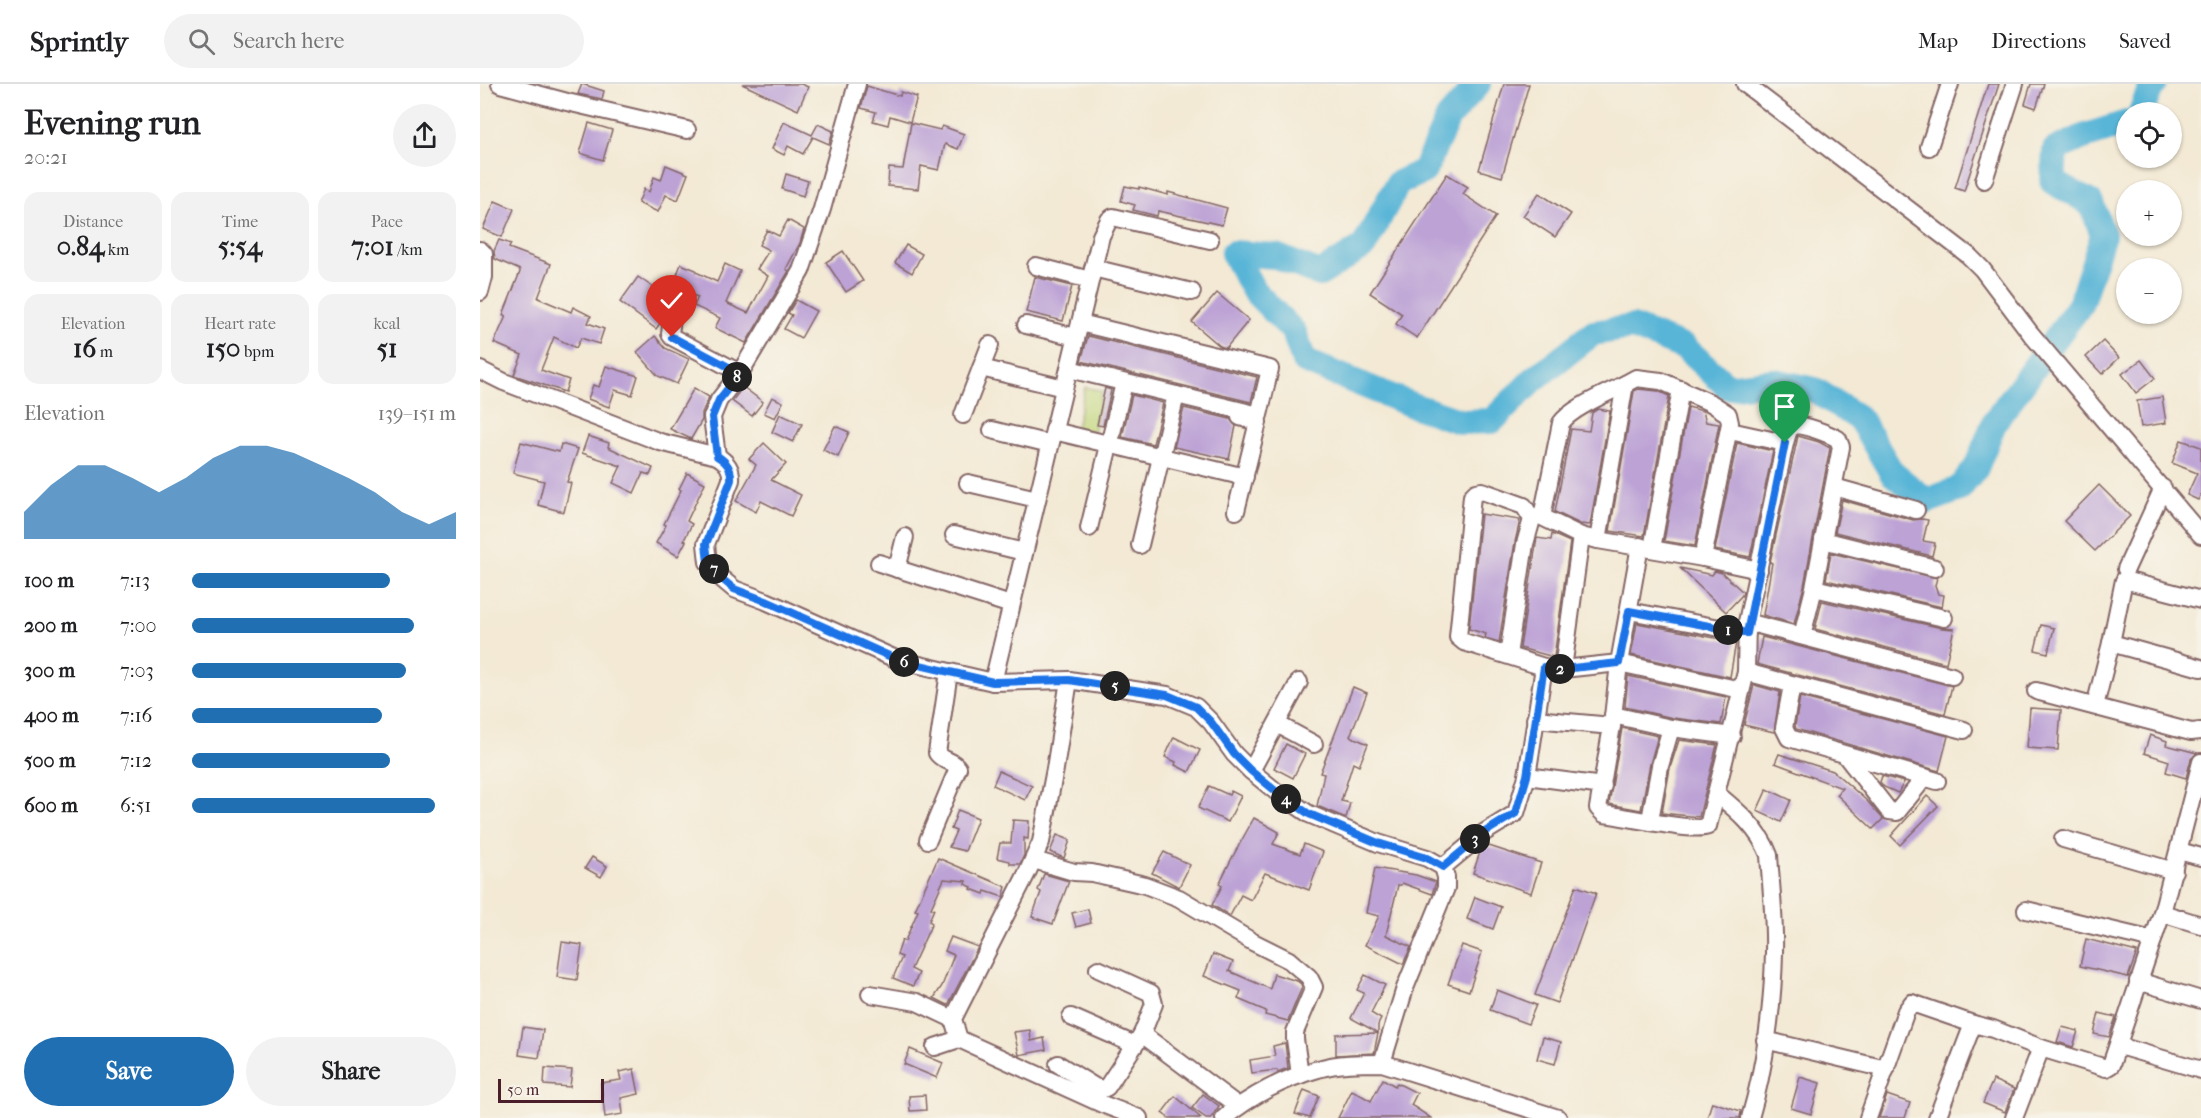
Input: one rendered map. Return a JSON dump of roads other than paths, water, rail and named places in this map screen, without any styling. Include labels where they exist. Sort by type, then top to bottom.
[{"type":"street","points":[[500,84],[687,130]]},
{"type":"street","points":[[717,456],[712,417],[719,400],[740,373],[801,271],[822,209],[857,84]]},
{"type":"street","points":[[1745,84],[1968,255],[1982,269],[2031,334],[2201,535]]},
{"type":"street","points":[[1929,147],[1950,84]]},
{"type":"street","points":[[1984,180],[2015,84]]},
{"type":"street","points":[[993,682],[1101,236],[1113,217],[1210,240]]},
{"type":"street","points":[[480,250],[484,254],[484,277],[480,292]]},
{"type":"street","points":[[1036,266],[1192,292]]},
{"type":"street","points":[[674,303],[670,334],[672,337],[740,373]]},
{"type":"street","points":[[981,368],[1123,386],[1259,415],[1270,369],[1078,330],[1026,325]]},
{"type":"street","points":[[963,415],[990,345]]},
{"type":"street","points":[[480,370],[504,382],[660,442],[717,456],[724,460],[732,472],[731,480],[706,544],[708,562],[734,589],[898,660],[993,682],[1069,680],[1167,695],[1196,707],[1211,722],[1234,754],[1251,771],[1309,814],[1378,843],[1427,858],[1443,867],[1446,888],[1406,988],[1382,1063]]},
{"type":"street","points":[[1508,655],[1525,544],[1537,518],[1561,423],[1577,410],[1636,378],[1661,381],[1711,403],[1728,414],[1730,431],[1703,558]]},
{"type":"street","points":[[1563,669],[1589,538],[1625,384]]},
{"type":"street","points":[[1089,528],[1123,386]]},
{"type":"street","points":[[1681,389],[1619,663],[1613,721],[1598,808],[1600,811],[1604,814],[1675,826],[1703,829],[1708,826],[1746,672],[1747,628],[1785,443],[1789,430],[1798,424],[1839,439],[1841,447],[1814,588],[1802,636]]},
{"type":"street","points":[[1140,545],[1175,398]]},
{"type":"street","points":[[1175,398],[1258,422],[1236,511]]},
{"type":"street","points":[[992,430],[1109,444],[1245,477]]},
{"type":"street","points":[[1730,431],[1785,443]]},
{"type":"street","points":[[968,483],[1037,499]]},
{"type":"street","points":[[1834,487],[1916,510]]},
{"type":"street","points":[[2126,569],[2163,489]]},
{"type":"street","points":[[1741,690],[1619,663],[1563,669],[1544,667],[1464,642],[1458,637],[1472,496],[1482,491],[1524,506],[1537,518],[1589,538],[1759,570]]},
{"type":"street","points":[[954,535],[1024,552]]},
{"type":"street","points":[[897,569],[905,537]]},
{"type":"street","points":[[1823,540],[1935,568]]},
{"type":"street","points":[[879,563],[1011,605]]},
{"type":"street","points":[[2095,706],[2124,580],[2201,600]]},
{"type":"street","points":[[1814,588],[1944,618]]},
{"type":"street","points":[[1629,611],[1802,636],[1952,676]]},
{"type":"street","points":[[2111,643],[2201,668]]},
{"type":"street","points":[[1443,867],[1485,832],[1513,816],[1527,776],[1544,667]]},
{"type":"street","points":[[928,840],[958,768],[955,764],[941,758],[938,753],[950,672]]},
{"type":"street","points":[[1746,672],[1964,730]]},
{"type":"street","points":[[959,1039],[953,1019],[1041,842],[1069,680]]},
{"type":"street","points":[[1251,771],[1299,682]]},
{"type":"street","points":[[1792,685],[1784,728],[1789,738],[1931,779],[1897,812],[1893,813],[1889,811],[1846,756]]},
{"type":"street","points":[[2036,690],[2191,732],[2201,731]]},
{"type":"street","points":[[1535,719],[1613,721],[1732,736]]},
{"type":"street","points":[[1277,724],[1314,744]]},
{"type":"street","points":[[1650,820],[1660,766],[1671,728]]},
{"type":"street","points":[[1868,1118],[1906,1011],[1911,1003],[2106,1068],[2112,1063],[2162,913],[2201,762]]},
{"type":"street","points":[[1527,776],[1603,786]]},
{"type":"street","points":[[1717,794],[1753,828],[1764,843],[1769,855],[1774,951],[1772,994],[1760,1076],[1750,1118]]},
{"type":"street","points":[[2063,839],[2174,871]]},
{"type":"street","points":[[2179,851],[2201,857]]},
{"type":"street","points":[[1034,860],[1074,872],[1092,873],[1145,885],[1179,898],[1294,964],[1309,977],[1314,987],[1295,1032],[1294,1039],[1300,1075]]},
{"type":"street","points":[[2026,910],[2153,940]]},
{"type":"street","points":[[2162,913],[2201,925]]},
{"type":"street","points":[[1058,1064],[1095,1087],[1103,1089],[1107,1087],[1139,1040],[1154,1004],[1151,993],[1098,969]]},
{"type":"street","points":[[2138,981],[2201,1000]]},
{"type":"street","points":[[870,994],[917,1002],[953,1019]]},
{"type":"street","points":[[1071,1017],[1139,1040],[1238,1106]]},
{"type":"street","points":[[1937,1118],[1973,1024]]},
{"type":"street","points":[[935,1047],[959,1039],[1102,1104],[1139,1118]]},
{"type":"street","points":[[1765,1040],[1886,1069]]},
{"type":"street","points":[[2119,1046],[2201,1070]]},
{"type":"street","points":[[2014,1118],[2041,1048]]},
{"type":"street","points":[[1224,1118],[1238,1106],[1300,1075],[1333,1066],[1382,1063],[1558,1118]]},
{"type":"waterway","points":[[1478,84],[1448,118],[1424,171],[1398,183],[1364,246],[1320,274],[1276,256],[1233,253],[1254,291],[1294,332],[1304,361],[1412,405],[1462,422],[1492,421],[1533,380],[1593,333],[1633,327],[1685,348],[1728,387],[1774,381],[1815,390],[1860,419],[1892,473],[1927,501],[1959,489],[1976,468],[1995,421],[2080,305],[2103,235],[2091,203],[2053,182],[2055,150],[2083,137],[2116,126]]},
{"type":"waterway","points":[[2145,102],[2152,85],[2155,84]]}]
